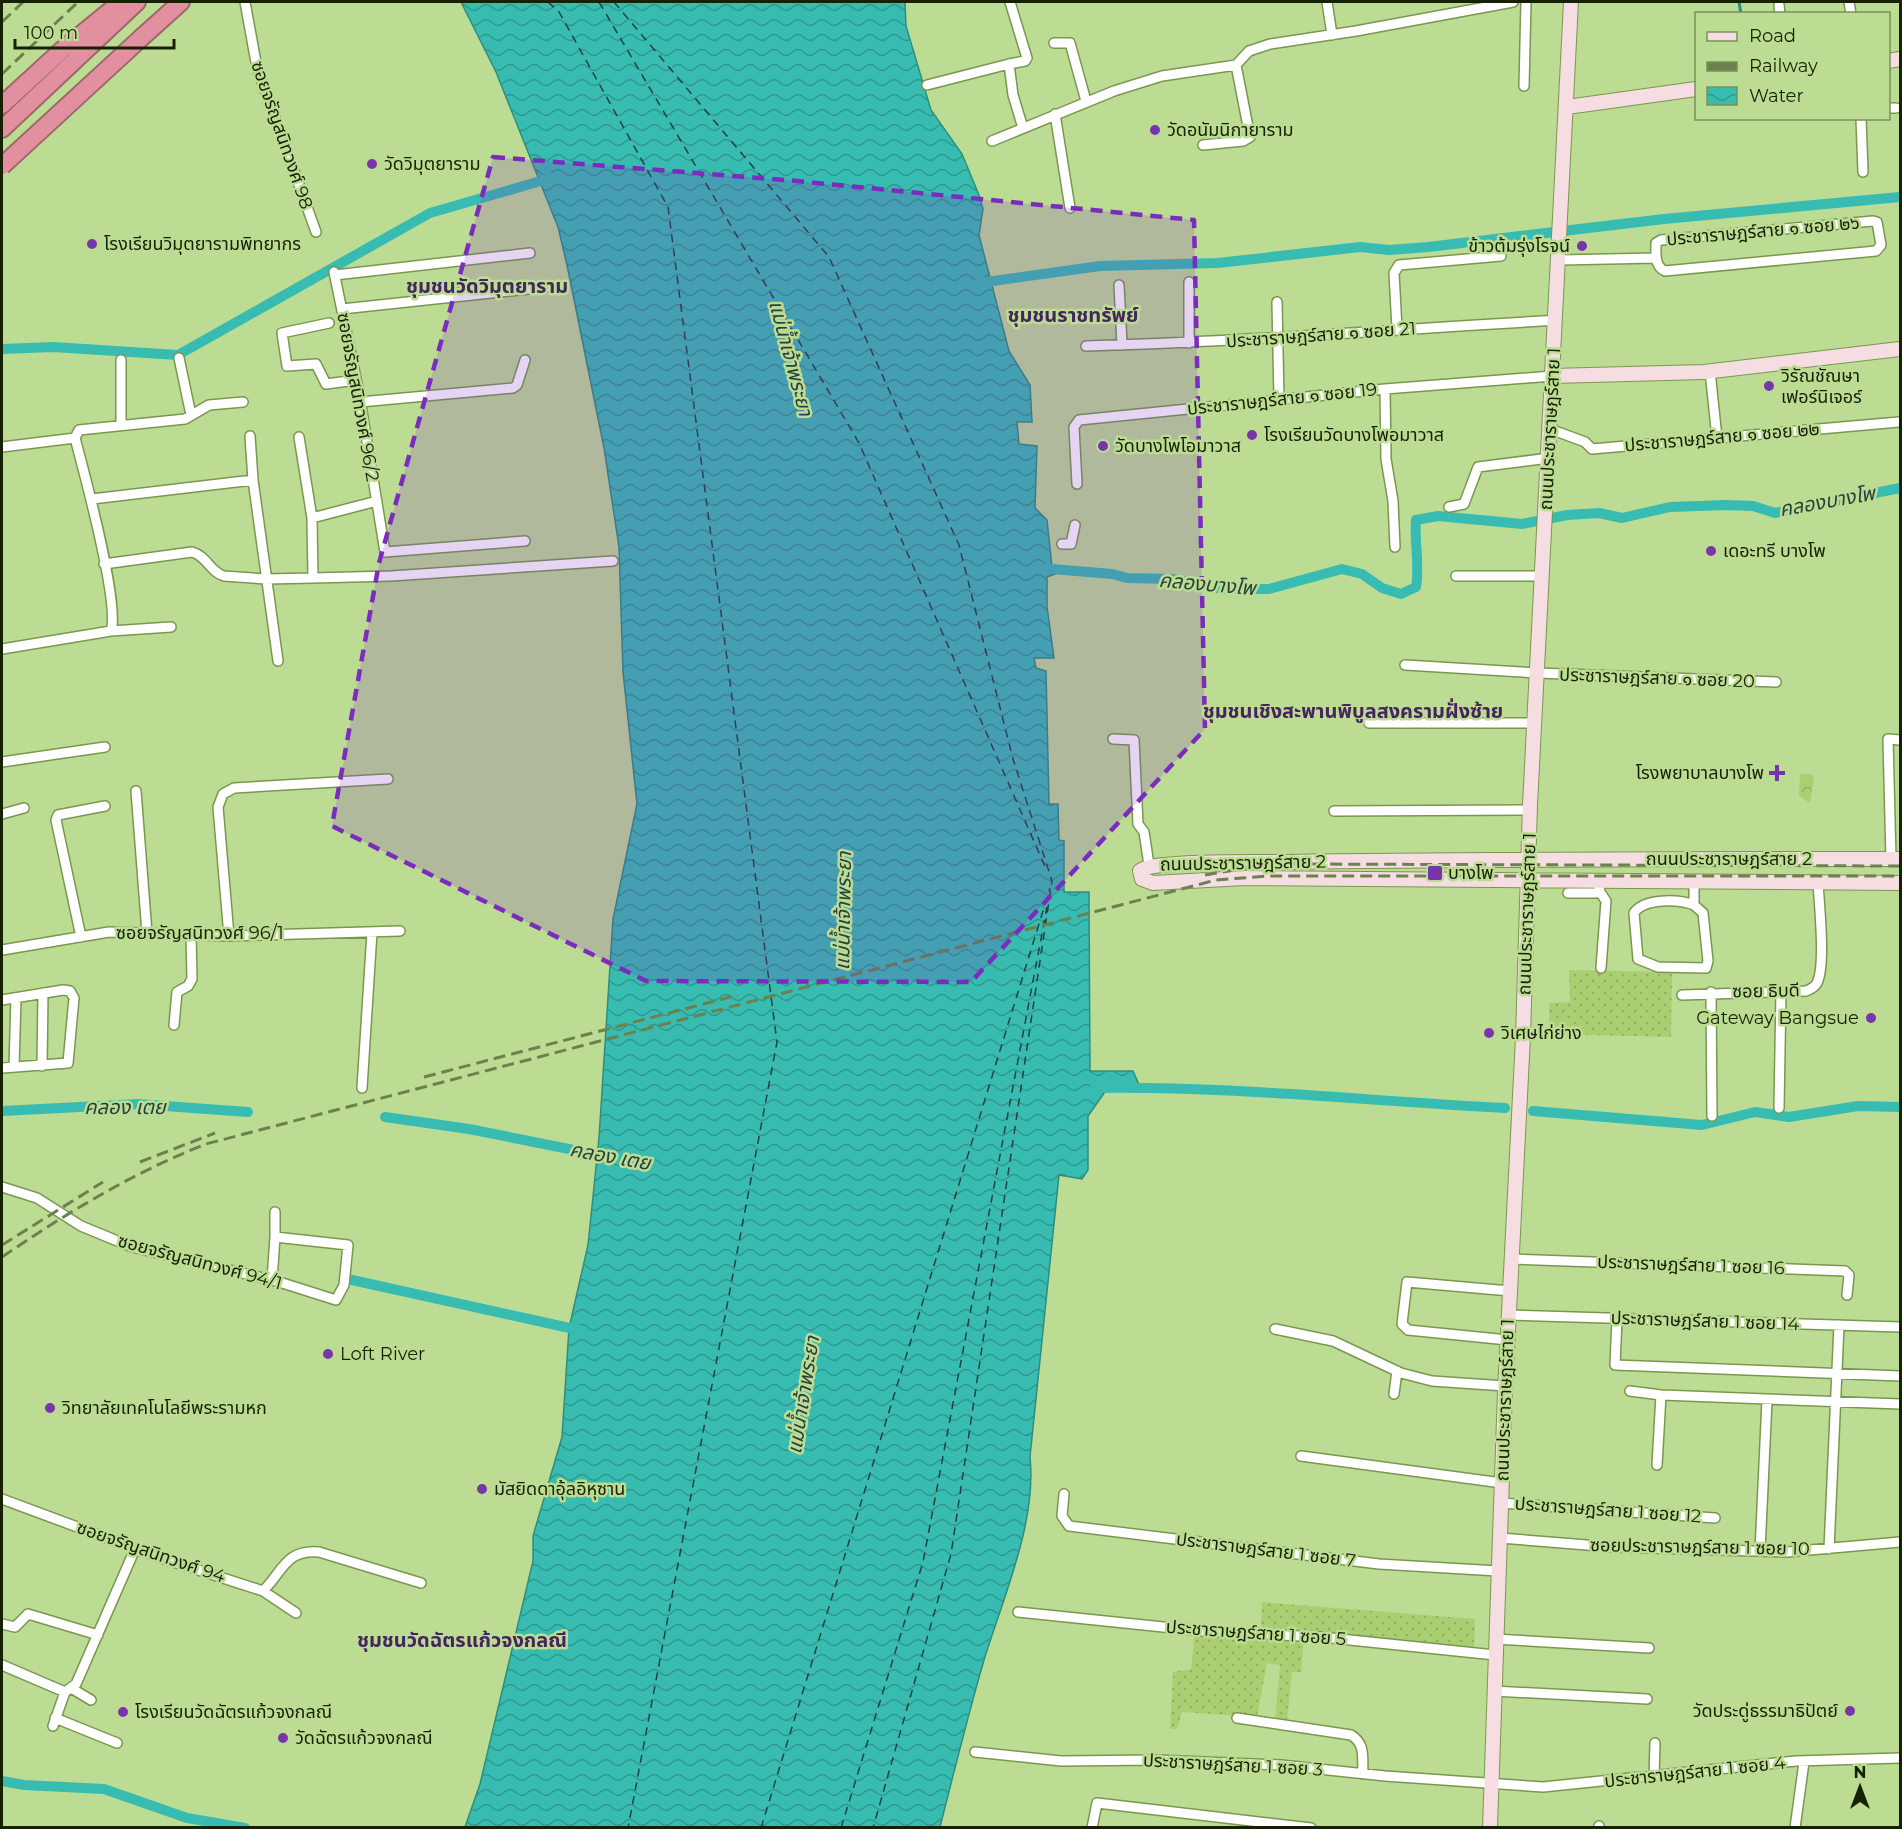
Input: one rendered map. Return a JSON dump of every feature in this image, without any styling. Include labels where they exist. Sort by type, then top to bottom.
[{"type":"highway","points":[[2,105],[62,50],[121,2]]},
{"type":"highway","points":[[2,129],[137,2]]},
{"type":"highway","points":[[2,167],[181,2]]},
{"type":"main road","points":[[2,129],[148,2]]},
{"type":"main road","points":[[2,167],[27,138],[169,2]]},
{"type":"main road","name":"ถนนประชาราษฎร์สาย 1","points":[[1490,1827],[1505,1386],[1523,1048],[1530,810],[1560,260],[1571,2]]},
{"type":"main road","points":[[1567,107],[1695,89]]},
{"type":"main road","points":[[1552,376],[1710,371],[1900,349]]},
{"type":"main road","name":"ถนนประชาราษฎร์สาย 2","points":[[1895,883],[1694,882],[1599,886],[1527,881],[1244,878],[1153,883],[1146,882],[1140,876],[1143,867],[1149,865],[1528,859],[1896,859]]},
{"type":"main road","points":[[1895,883],[1896,859]]},
{"type":"main road","points":[[1479,1827],[1490,1802]]},
{"type":"main road","points":[[1490,1802],[1498,1827]]},
{"type":"street","name":"ซอยจรัญสนิทวงศ์ 98","points":[[245,2],[257,68],[316,232]]},
{"type":"street","points":[[927,85],[1025,61],[1027,58],[1010,2]]},
{"type":"street","points":[[1327,2],[1332,34]]},
{"type":"street","points":[[992,141],[1086,101],[1162,76],[1236,65],[1249,51],[1270,44],[1513,2]]},
{"type":"street","points":[[1524,86],[1526,2]]},
{"type":"street","points":[[1054,43],[1070,43],[1086,101]]},
{"type":"street","points":[[1009,64],[1013,95],[1023,128]]},
{"type":"street","points":[[1203,145],[1243,141],[1250,137],[1236,65]]},
{"type":"street","points":[[1055,114],[1070,208]]},
{"type":"street","points":[[1861,120],[1863,172]]},
{"type":"street","name":"ประชาราษฎร์สาย ๑ ซอย ๒๖","points":[[1873,221],[1879,226],[1881,245],[1876,251],[1665,271],[1658,266],[1656,258],[1656,243],[1661,240],[1873,221]]},
{"type":"street","name":"ซอยจรัญสนิทวงศ์ 96/2","points":[[312,518],[376,501],[356,380],[334,273],[530,253]]},
{"type":"street","points":[[1397,328],[1394,273],[1399,265],[1501,256]]},
{"type":"street","name":"ประชาราษฎร์สาย ๑ ซอย ๒๖","points":[[1560,260],[1656,258]]},
{"type":"street","points":[[1189,343],[1190,282]]},
{"type":"street","points":[[1119,285],[1122,345]]},
{"type":"street","points":[[342,309],[547,287]]},
{"type":"street","points":[[1277,302],[1280,339],[1279,400]]},
{"type":"street","name":"ประชาราษฎร์สาย ๑ ซอย 21","points":[[1086,346],[1280,339],[1397,328],[1556,320]]},
{"type":"street","points":[[329,323],[282,333],[287,366],[316,364],[326,384],[356,380]]},
{"type":"street","points":[[179,358],[192,415]]},
{"type":"street","points":[[121,360],[121,423]]},
{"type":"street","points":[[360,402],[513,388],[517,385],[525,360]]},
{"type":"street","points":[[1710,371],[1717,438]]},
{"type":"street","name":"ประชาราษฎร์สาย ๑ ซอย 19","points":[[1077,484],[1074,427],[1079,420],[1385,389],[1552,376]]},
{"type":"street","points":[[1385,389],[1386,459],[1393,501],[1395,547]]},
{"type":"street","points":[[111,631],[114,623],[92,499],[75,438],[79,430],[121,423],[185,418],[208,405],[243,402]]},
{"type":"street","name":"ประชาราษฎร์สาย ๑ ซอย ๒๒","points":[[1550,429],[1585,442],[1592,448],[1899,422]]},
{"type":"street","points":[[250,436],[252,480],[278,661]]},
{"type":"street","points":[[299,436],[312,518],[313,578]]},
{"type":"street","points":[[2,447],[75,438]]},
{"type":"street","points":[[1449,507],[1464,504],[1478,467],[1549,458]]},
{"type":"street","points":[[92,499],[252,480]]},
{"type":"street","points":[[376,501],[385,552],[525,541]]},
{"type":"street","points":[[1062,544],[1071,544],[1075,525]]},
{"type":"street","points":[[104,564],[192,552],[200,554],[218,574],[266,579],[391,576],[613,561]]},
{"type":"street","points":[[1456,576],[1543,576]]},
{"type":"street","points":[[2,649],[111,631],[171,627]]},
{"type":"street","name":"ประชาราษฎร์สาย ๑ ซอย 20","points":[[1405,664],[1538,673],[1776,682]]},
{"type":"street","points":[[1369,723],[1535,723]]},
{"type":"street","points":[[1113,739],[1134,740],[1138,824],[1144,832],[1149,865]]},
{"type":"street","points":[[1896,859],[1887,739],[1900,740]]},
{"type":"street","points":[[2,762],[105,747]]},
{"type":"street","points":[[229,936],[218,807],[223,794],[242,788],[388,779]]},
{"type":"street","points":[[136,791],[147,933]]},
{"type":"street","points":[[81,937],[56,820],[58,815],[105,806]]},
{"type":"street","points":[[2,814],[24,808]]},
{"type":"street","points":[[1334,811],[1530,810]]},
{"type":"street","points":[[1694,882],[1694,905],[1703,913],[1708,961],[1706,968],[1658,967],[1638,959],[1634,913],[1637,908],[1673,902],[1694,905]]},
{"type":"street","name":"ซอย ธิบดี","points":[[1683,995],[1711,992],[1806,991],[1816,985],[1820,975],[1818,882]]},
{"type":"street","points":[[1569,893],[1599,886],[1604,897],[1606,908],[1601,968]]},
{"type":"street","name":"ซอยจรัญสนิทวงศ์ 96/1","points":[[2,950],[109,932],[229,936],[400,931]]},
{"type":"street","points":[[362,1088],[372,932]]},
{"type":"street","points":[[174,1025],[177,992],[188,986],[192,980],[191,934]]},
{"type":"street","points":[[2,1000],[63,990],[70,991],[74,998],[68,1063],[2,1068]]},
{"type":"street","points":[[1711,992],[1712,1116]]},
{"type":"street","points":[[1779,1108],[1781,992]]},
{"type":"street","points":[[42,1066],[43,993]]},
{"type":"street","points":[[14,1067],[16,998]]},
{"type":"street","name":"ซอยจรัญสนิทวงศ์ 94/1","points":[[2,1187],[37,1198],[81,1226],[132,1247],[272,1280],[336,1300],[344,1285],[348,1245],[275,1238]]},
{"type":"street","points":[[272,1280],[275,1212]]},
{"type":"street","name":"ประชาราษฎร์สาย 1 ซอย 16","points":[[1512,1259],[1845,1271],[1849,1275],[1847,1295]]},
{"type":"street","points":[[1508,1340],[1408,1330],[1402,1324],[1407,1282],[1510,1291]]},
{"type":"street","name":"ประชาราษฎร์สาย 1 ซอย 14","points":[[1509,1315],[1900,1327]]},
{"type":"street","points":[[1617,1318],[1615,1365],[1900,1376]]},
{"type":"street","points":[[1828,1549],[1839,1325]]},
{"type":"street","points":[[1275,1329],[1333,1341],[1397,1371],[1432,1381],[1505,1386]]},
{"type":"street","points":[[1394,1394],[1397,1371]]},
{"type":"street","points":[[1630,1391],[1661,1395],[1900,1404]]},
{"type":"street","points":[[1657,1465],[1661,1395]]},
{"type":"street","points":[[1760,1551],[1767,1400]]},
{"type":"street","points":[[1301,1456],[1502,1483]]},
{"type":"street","name":"ประชาราษฎร์สาย 1 ซอย 7","points":[[1064,1494],[1062,1516],[1069,1526],[1379,1564],[1498,1571]]},
{"type":"street","name":"ซอยจรัญสนิทวงศ์ 94","points":[[2,1499],[135,1549],[263,1591],[296,1613]]},
{"type":"street","name":"ประชาราษฎร์สาย 1 ซอย 12","points":[[1501,1503],[1715,1518]]},
{"type":"street","name":"ซอยประชาราษฎร์สาย 1 ซอย 10","points":[[1500,1538],[1612,1547],[1760,1551],[1828,1549],[1900,1542]]},
{"type":"street","points":[[117,1743],[54,1722],[68,1690],[76,1684],[135,1549]]},
{"type":"street","points":[[263,1591],[292,1557],[302,1551],[319,1552],[421,1583]]},
{"type":"street","name":"ประชาราษฎร์สาย 1 ซอย 5","points":[[1018,1612],[1495,1655]]},
{"type":"street","points":[[2,1624],[15,1627],[28,1614],[98,1635]]},
{"type":"street","points":[[1495,1640],[1649,1648]]},
{"type":"street","points":[[2,1665],[91,1700]]},
{"type":"street","points":[[1493,1691],[1647,1699]]},
{"type":"street","points":[[1237,1718],[1351,1736],[1360,1741],[1362,1747],[1363,1774]]},
{"type":"street","points":[[1654,1777],[1655,1743]]},
{"type":"street","name":"ประชาราษฎร์สาย 1 ซอย 3","points":[[975,1752],[1071,1761],[1157,1760],[1281,1765],[1363,1774],[1490,1783]]},
{"type":"street","name":"ประชาราษฎร์สาย 1 ซอย 4","points":[[1490,1783],[1543,1787],[1804,1762],[1900,1758]]},
{"type":"street","points":[[1795,1827],[1804,1762]]},
{"type":"street","points":[[1092,1827],[1097,1803],[1311,1827]]},
{"type":"highlighted area","points":[[493,157],[797,181],[1194,220],[1205,729],[971,982],[646,981],[332,826],[379,563]]},
{"type":"green space","points":[[1800,774],[1811,774],[1814,777],[1810,803],[1799,796]]},
{"type":"green space","points":[[1569,970],[1672,972],[1671,1037],[1549,1034],[1549,1003],[1570,1002]]},
{"type":"green space","points":[[1262,1602],[1475,1619],[1474,1658],[1304,1640],[1301,1672],[1292,1672],[1287,1721],[1275,1720],[1280,1665],[1267,1663],[1257,1717],[1182,1712],[1177,1729],[1170,1729],[1173,1672],[1191,1669],[1196,1623],[1261,1628]]},
{"type":"water","name":"แม่น้ำเจ้าพระยา","points":[[461,2],[905,2],[906,26],[931,110],[962,154],[979,195],[983,209],[979,235],[1009,351],[1030,385],[1032,422],[1017,422],[1019,444],[1037,446],[1035,508],[1047,520],[1052,567],[1060,572],[1047,577],[1047,607],[1054,658],[1034,658],[1036,668],[1046,671],[1049,804],[1058,804],[1059,840],[1064,841],[1064,892],[1089,892],[1090,1071],[1133,1071],[1140,1087],[1132,1084],[1109,1086],[1088,1116],[1088,1170],[1082,1179],[1059,1175],[1030,1457],[1031,1482],[1024,1533],[984,1660],[940,1827],[465,1827],[480,1784],[533,1561],[533,1536],[562,1437],[569,1328],[588,1245],[599,1138],[613,919],[637,804],[623,672],[619,547],[604,448],[567,265],[558,227],[496,72]]},
{"type":"waterway","points":[[1739,2],[1741,12]]},
{"type":"waterway","points":[[2,349],[53,347],[178,355],[430,213],[551,178]]},
{"type":"waterway","points":[[979,283],[1100,266],[1218,263],[1360,247],[1389,250],[1428,247],[1664,219],[1900,197]]},
{"type":"waterway","name":"คลองบางโพ","points":[[1040,568],[1112,574],[1127,578],[1172,579],[1223,589],[1269,589],[1342,569],[1362,574],[1382,588],[1401,594],[1416,587],[1416,520],[1438,516],[1522,524],[1567,515],[1599,513],[1622,518],[1670,507],[1726,505],[1753,506],[1775,513],[1900,488]]},
{"type":"waterway","points":[[1095,1088],[1197,1089],[1505,1108]]},
{"type":"waterway","name":"คลอง เตย","points":[[2,1111],[138,1104],[248,1112]]},
{"type":"waterway","points":[[1533,1111],[1702,1125],[1755,1112],[1789,1117],[1858,1106],[1900,1107]]},
{"type":"waterway","name":"คลอง เตย","points":[[385,1117],[469,1129],[609,1157]]},
{"type":"waterway","points":[[352,1280],[583,1331]]},
{"type":"waterway","points":[[2,1781],[24,1785],[104,1789],[187,1818],[245,1828]]},
{"type":"ferry route","points":[[548,2],[559,12],[668,207],[777,1042],[628,1828]]},
{"type":"ferry route","points":[[599,2],[859,443],[1047,871]]},
{"type":"ferry route","points":[[614,2],[829,257],[959,545],[1013,759],[1052,881],[951,1554],[873,1828]]},
{"type":"ferry route","points":[[761,1828],[1050,888]]},
{"type":"ferry route","points":[[841,1828],[923,1562],[1047,907]]},
{"type":"railway","points":[[2,22],[23,2]]},
{"type":"railway","points":[[2,74],[78,2]]},
{"type":"railway","points":[[1205,875],[1252,867],[1296,864],[1900,866]]},
{"type":"railway","points":[[2,1257],[126,1181],[206,1144],[1216,880],[1268,876],[1900,876]]},
{"type":"railway","points":[[424,1077],[738,995]]},
{"type":"railway","points":[[140,1162],[215,1133]]},
{"type":"railway","points":[[2,1245],[103,1182]]},
{"type":"place","name":"วัดอนัมนิกายาราม","points":[[1155,130]]},
{"type":"place","name":"วัดวิมุตยาราม","points":[[372,164]]},
{"type":"place","name":"โรงเรียนวิมุตยารามพิทยากร","points":[[92,244]]},
{"type":"place","name":"ข้าวต้มรุ่งโรจน์","points":[[1582,246]]},
{"type":"place","name":"วิรัณชัณษา เฟอร์นิเจอร์","points":[[1769,386]]},
{"type":"place","name":"โรงเรียนวัดบางโพอมาวาส","points":[[1252,435]]},
{"type":"place","name":"วัดบางโพโอมาวาส","points":[[1103,446]]},
{"type":"place","name":"เดอะทรี บางโพ","points":[[1711,551]]},
{"type":"place","name":"โรงพยาบาลบางโพ","points":[[1777,773]]},
{"type":"place","name":"บางโพ","points":[[1435,873]]},
{"type":"place","name":"Gateway Bangsue","points":[[1871,1018]]},
{"type":"place","name":"วิเศษไก่ย่าง","points":[[1489,1033]]},
{"type":"place","name":"Loft River","points":[[328,1354]]},
{"type":"place","name":"วิทยาลัยเทคโนโลยีพระรามหก","points":[[50,1408]]},
{"type":"place","name":"มัสยิดดาอุ้ลอิหุซาน","points":[[482,1489]]},
{"type":"place","name":"วัดประดู่ธรรมาธิปัตย์","points":[[1850,1711]]},
{"type":"place","name":"โรงเรียนวัดฉัตรแก้วจงกลณี","points":[[123,1712]]},
{"type":"place","name":"วัดฉัตรแก้วจงกลณี","points":[[283,1738]]},
{"type":"district","name":"ชุมชนวัดวิมุตยาราม","points":[[487,286]]},
{"type":"district","name":"ชุมชนราชทรัพย์","points":[[1073,315]]},
{"type":"district","name":"ชุมชนเชิงสะพานพิบูลสงครามฝั่งซ้าย","points":[[1353,711]]},
{"type":"district","name":"ชุมชนวัดฉัตรแก้วจงกลณี","points":[[462,1640]]}]
